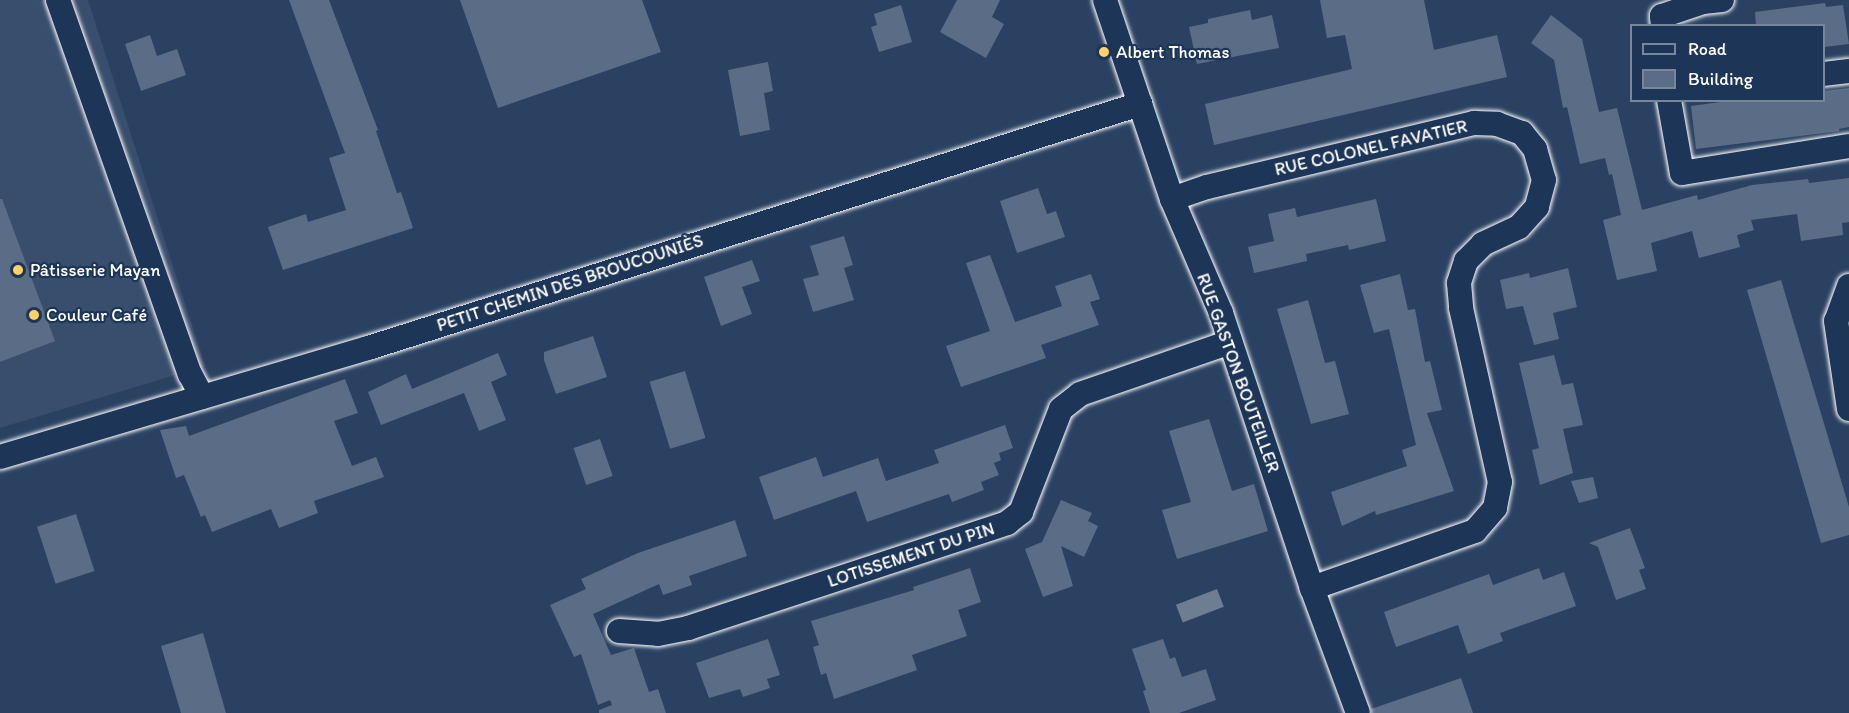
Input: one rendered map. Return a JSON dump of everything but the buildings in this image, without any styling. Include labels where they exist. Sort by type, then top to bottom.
[{"type":"street","points":[[58,0],[190,374],[202,397]]},
{"type":"street","name":"RUE GASTON BOUTEILLER","points":[[1105,0],[1172,199],[1221,314],[1312,588],[1358,713]]},
{"type":"street","points":[[1663,24],[1662,15],[1703,2],[1722,0]]},
{"type":"street","points":[[1825,74],[1849,71]]},
{"type":"street","points":[[1669,102],[1682,173],[1849,146]]},
{"type":"street","name":"PETIT CHEMIN DES BROUCOUNIÈS","points":[[0,457],[202,397],[1140,104]]},
{"type":"street","name":"RUE COLONEL FAVATIER","points":[[1172,199],[1207,187],[1473,123],[1497,124],[1522,133],[1535,149],[1544,180],[1537,207],[1519,227],[1483,244],[1466,261],[1459,284],[1461,308],[1500,482],[1496,508],[1475,531],[1312,588]]},
{"type":"street","points":[[1849,286],[1836,321],[1849,409]]},
{"type":"street","name":"LOTISSEMENT DU PIN","points":[[618,632],[658,634],[688,628],[1007,523],[1021,512],[1061,409],[1080,394],[1230,342]]},
{"type":"shaded area","points":[[0,0],[88,0],[205,366],[0,428]]},
{"type":"shaded area","points":[[1217,589],[1224,607],[1183,623],[1176,605]]},
{"type":"place","name":"Albert Thomas","points":[[1104,52]]},
{"type":"place","name":"Pâtisserie Mayan","points":[[18,270]]},
{"type":"place","name":"Couleur Café","points":[[34,315]]}]
